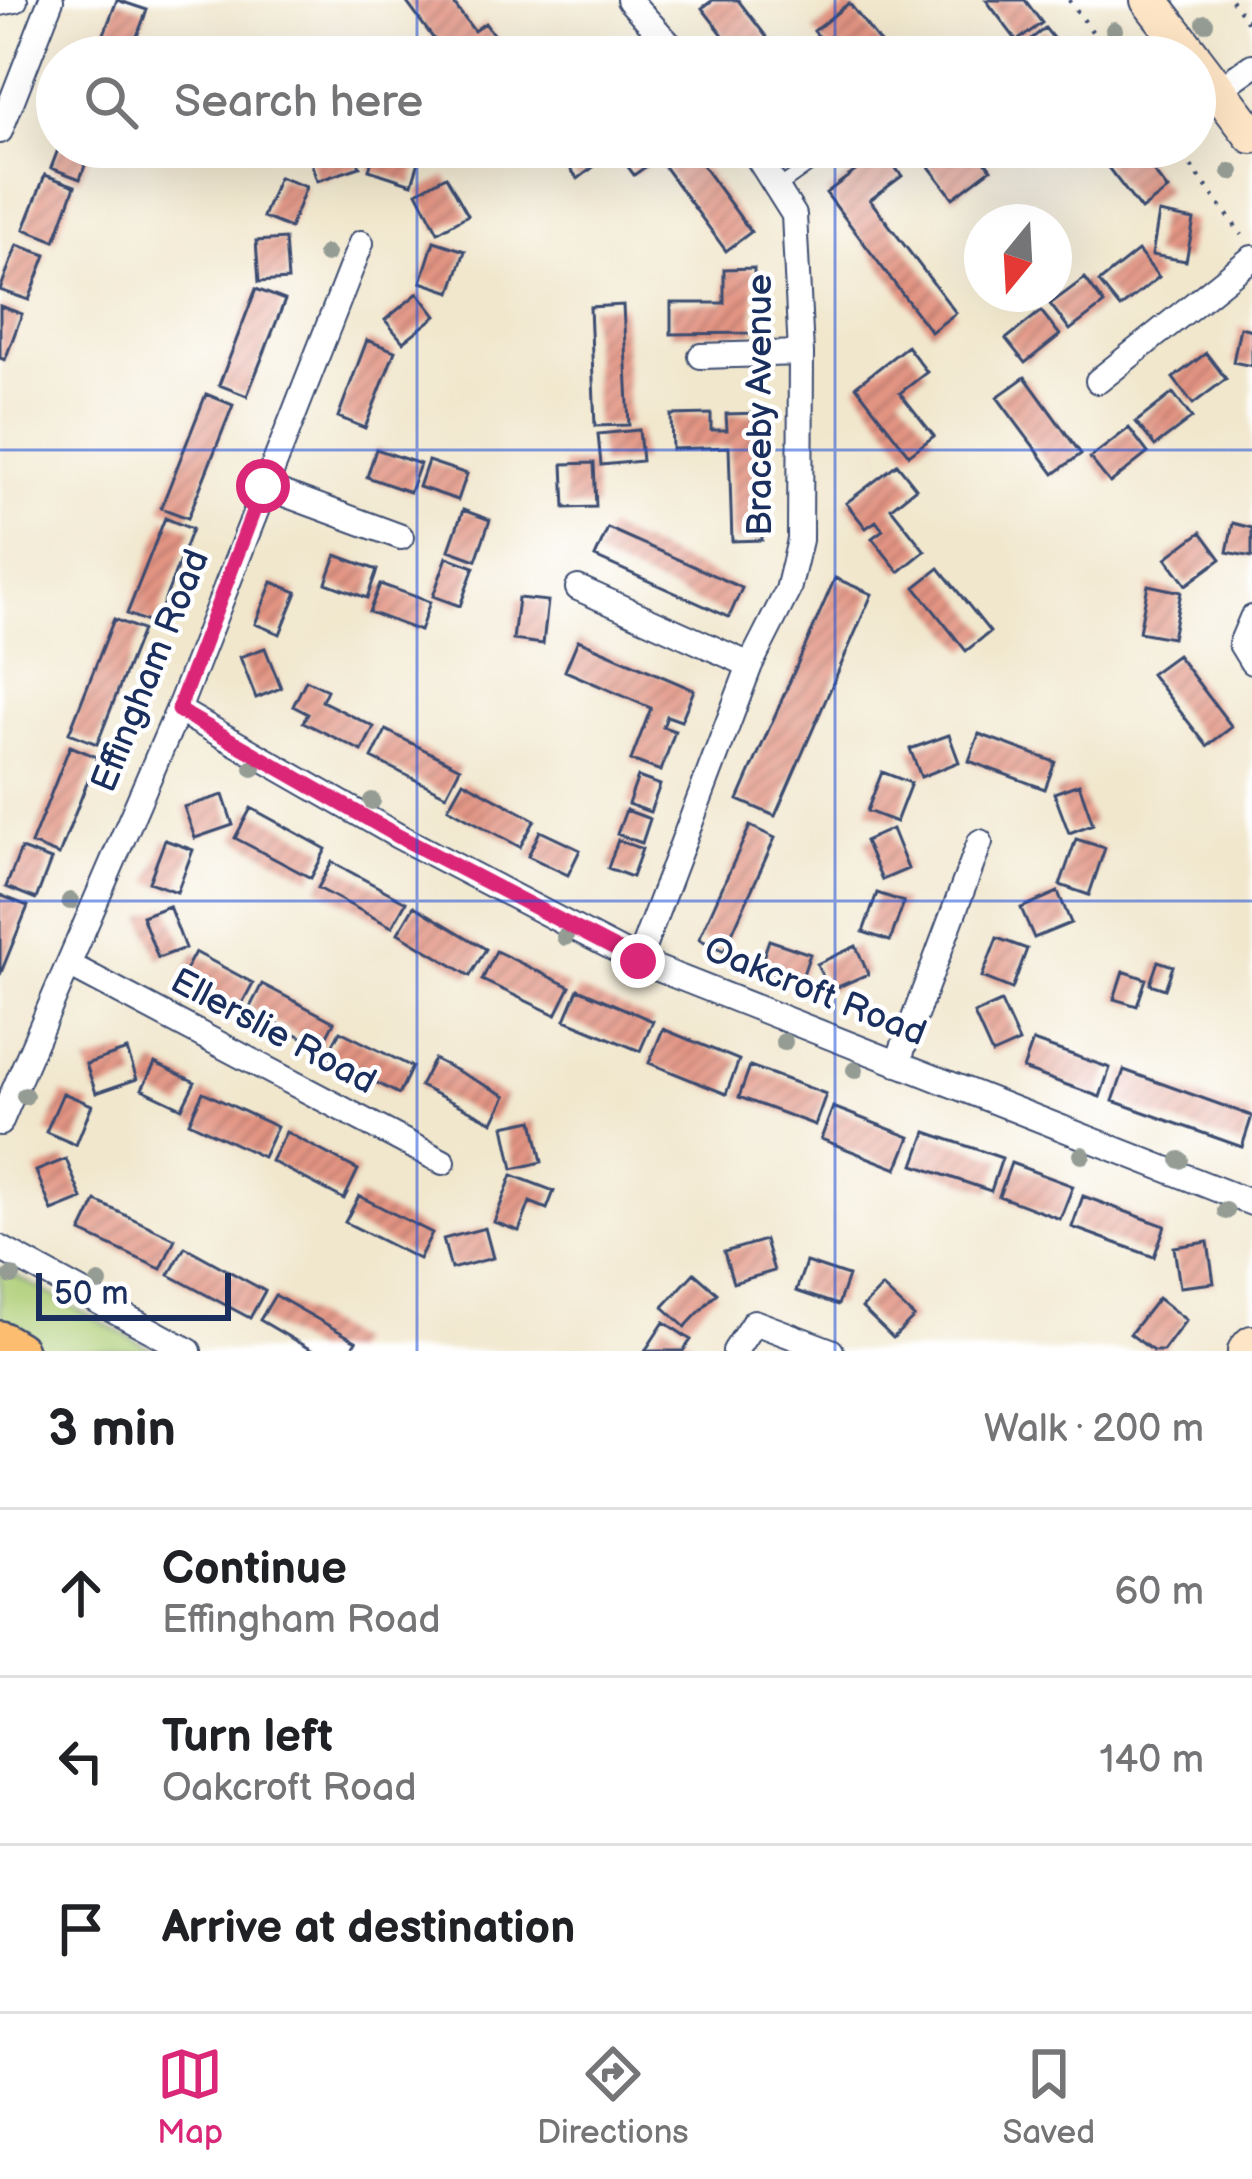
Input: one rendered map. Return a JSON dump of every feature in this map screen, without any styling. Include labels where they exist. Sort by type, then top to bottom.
[{"type":"main road","points":[[0,1341],[17,1351]]},
{"type":"street","points":[[0,3],[15,0]]},
{"type":"street","points":[[37,36],[51,0]]},
{"type":"street","points":[[629,0],[662,36]]},
{"type":"street","points":[[1149,0],[1176,36]]},
{"type":"street","points":[[0,131],[36,39]]},
{"type":"street","points":[[1218,90],[1252,66]]},
{"type":"street","points":[[1216,87],[1252,135]]},
{"type":"street","name":"Braceby Avenue","points":[[638,961],[750,665],[788,590],[800,540],[801,352],[794,215],[767,168]]},
{"type":"street","name":"Effingham Road","points":[[0,1123],[178,710],[362,243]]},
{"type":"street","points":[[1098,381],[1252,254]]},
{"type":"street","points":[[701,356],[801,352]]},
{"type":"street","points":[[263,486],[401,537]]},
{"type":"street","points":[[578,588],[750,665]]},
{"type":"street","points":[[1252,618],[1241,644],[1252,662]]},
{"type":"street","name":"Oakcroft Road","points":[[178,710],[398,836],[638,961],[1252,1203]]},
{"type":"street","points":[[897,1064],[980,842]]},
{"type":"street","name":"Ellerslie Road","points":[[69,965],[442,1162]]},
{"type":"street","points":[[0,1248],[189,1351]]},
{"type":"street","points":[[735,1351],[754,1322],[831,1351]]},
{"type":"street","points":[[1246,1351],[1252,1344]]},
{"type":"lane","points":[[780,186],[805,168]]},
{"type":"path","points":[[1069,0],[1096,36]]},
{"type":"path","points":[[1231,0],[1252,27]]},
{"type":"path","points":[[1192,168],[1252,254]]},
{"type":"green space","points":[[0,1267],[155,1351],[45,1351],[0,1325]]},
{"type":"building","points":[[117,0],[147,10],[137,36],[103,36]]},
{"type":"building","points":[[405,0],[451,0],[474,31],[485,23],[495,36],[431,36]]},
{"type":"building","points":[[713,0],[738,0],[766,36],[724,36],[702,8]]},
{"type":"building","points":[[986,0],[1025,0],[1042,23],[1024,36],[1013,36]]},
{"type":"building","points":[[849,3],[875,36],[818,36],[814,31]]},
{"type":"building","points":[[51,168],[84,168],[80,179]]},
{"type":"building","points":[[313,168],[357,168],[317,181]]},
{"type":"building","points":[[370,168],[417,168],[412,184]]},
{"type":"building","points":[[570,168],[592,168],[578,179]]},
{"type":"building","points":[[665,168],[704,168],[751,232],[726,251]]},
{"type":"building","points":[[859,168],[896,168],[902,176],[870,200],[956,313],[931,332],[826,193]]},
{"type":"building","points":[[930,168],[990,168],[991,169],[953,198]]},
{"type":"building","points":[[1108,168],[1151,168],[1168,190],[1141,210]]},
{"type":"building","points":[[45,175],[75,186],[55,241],[24,229]]},
{"type":"building","points":[[446,176],[468,215],[438,232],[417,192]]},
{"type":"building","points":[[279,177],[306,187],[290,228],[263,217]]},
{"type":"building","points":[[1159,213],[1194,220],[1186,261],[1152,255]]},
{"type":"building","points":[[285,239],[288,280],[259,282],[256,241]]},
{"type":"building","points":[[434,241],[465,251],[451,292],[421,282]]},
{"type":"building","points":[[17,245],[46,255],[29,300],[0,290]]},
{"type":"building","points":[[1138,251],[1159,277],[1120,308],[1099,282]]},
{"type":"building","points":[[754,268],[754,333],[671,334],[671,303],[724,303],[724,269]]},
{"type":"building","points":[[1085,278],[1104,304],[1070,330],[1056,312],[1072,312],[1072,288]]},
{"type":"building","points":[[256,289],[285,300],[247,396],[219,385]]},
{"type":"building","points":[[418,293],[436,316],[403,342],[385,320]]},
{"type":"building","points":[[623,305],[629,425],[595,426],[590,307]]},
{"type":"building","points":[[0,306],[22,314],[5,360],[0,358]]},
{"type":"building","points":[[1040,312],[1060,335],[1025,363],[1006,339]]},
{"type":"building","points":[[1240,327],[1252,330],[1252,366],[1233,362]]},
{"type":"building","points":[[367,340],[395,351],[365,428],[338,417]]},
{"type":"building","points":[[907,346],[927,372],[900,393],[934,436],[909,455],[856,386]]},
{"type":"building","points":[[1206,353],[1226,379],[1193,404],[1173,378]]},
{"type":"building","points":[[1025,377],[1081,454],[1054,474],[997,397]]},
{"type":"building","points":[[1173,393],[1192,418],[1155,446],[1136,422]]},
{"type":"building","points":[[206,394],[233,405],[188,518],[161,508]]},
{"type":"building","points":[[759,413],[762,540],[732,541],[729,447],[672,449],[671,415],[711,414],[711,430],[727,430],[726,414]]},
{"type":"building","points":[[1129,428],[1148,453],[1110,483],[1090,458]]},
{"type":"building","points":[[639,430],[642,461],[601,465],[598,434]]},
{"type":"building","points":[[376,449],[420,464],[410,492],[367,477]]},
{"type":"building","points":[[428,461],[467,474],[458,500],[419,487]]},
{"type":"building","points":[[594,463],[596,507],[565,508],[563,464]]},
{"type":"building","points":[[897,464],[916,488],[891,508],[925,551],[899,572],[872,538],[883,530],[876,521],[866,528],[846,503]]},
{"type":"building","points":[[463,510],[490,520],[476,560],[449,550]]},
{"type":"building","points":[[165,518],[192,529],[155,625],[127,614]]},
{"type":"building","points":[[1233,523],[1252,528],[1252,557],[1227,552]]},
{"type":"building","points":[[608,528],[742,588],[729,617],[595,557]]},
{"type":"building","points":[[1201,532],[1221,559],[1186,585],[1166,558]]},
{"type":"building","points":[[336,555],[377,570],[367,598],[326,583]]},
{"type":"building","points":[[447,557],[474,567],[460,606],[433,596]]},
{"type":"building","points":[[939,568],[990,632],[966,651],[915,587]]},
{"type":"building","points":[[835,578],[872,594],[775,816],[738,800]]},
{"type":"building","points":[[272,582],[297,592],[280,634],[255,624]]},
{"type":"building","points":[[380,584],[430,602],[420,631],[369,612]]},
{"type":"building","points":[[1148,585],[1181,592],[1172,638],[1139,632]]},
{"type":"building","points":[[518,598],[548,601],[543,644],[513,640]]},
{"type":"building","points":[[114,619],[142,630],[97,744],[69,733]]},
{"type":"building","points":[[578,640],[694,690],[681,721],[667,716],[663,727],[675,731],[661,771],[631,760],[651,708],[565,671]]},
{"type":"building","points":[[265,648],[281,688],[256,698],[240,657]]},
{"type":"building","points":[[1177,655],[1232,727],[1207,746],[1151,674]]},
{"type":"building","points":[[306,680],[327,690],[322,701],[374,727],[362,751],[303,722],[308,714],[293,706]]},
{"type":"building","points":[[386,730],[460,768],[446,795],[372,758]]},
{"type":"building","points":[[979,734],[1055,762],[1045,789],[969,761]]},
{"type":"building","points":[[949,735],[959,762],[921,777],[910,749]]},
{"type":"building","points":[[70,746],[97,757],[59,855],[31,844]]},
{"type":"building","points":[[882,772],[911,783],[896,822],[867,811]]},
{"type":"building","points":[[638,777],[660,785],[650,812],[628,804]]},
{"type":"building","points":[[463,781],[535,820],[520,847],[448,808]]},
{"type":"building","points":[[1079,784],[1093,824],[1069,833],[1054,793]]},
{"type":"building","points":[[223,795],[233,825],[195,838],[184,807]]},
{"type":"building","points":[[251,808],[326,849],[311,878],[235,838]]},
{"type":"building","points":[[626,810],[650,819],[642,843],[617,834]]},
{"type":"building","points":[[750,826],[775,838],[724,951],[699,939]]},
{"type":"building","points":[[892,829],[908,869],[882,880],[865,841]]},
{"type":"building","points":[[540,831],[580,850],[568,875],[528,856]]},
{"type":"building","points":[[1076,839],[1105,848],[1089,895],[1060,885]]},
{"type":"building","points":[[165,840],[193,850],[177,892],[149,882]]},
{"type":"building","points":[[618,840],[642,849],[632,877],[608,868]]},
{"type":"building","points":[[21,849],[51,860],[36,899],[6,887]]},
{"type":"building","points":[[332,862],[406,902],[392,927],[318,888]]},
{"type":"building","points":[[1058,892],[1071,923],[1034,938],[1021,908]]},
{"type":"building","points":[[877,893],[904,902],[890,941],[863,932]]},
{"type":"building","points":[[0,895],[28,906],[0,975]]},
{"type":"building","points":[[169,906],[185,948],[158,958],[142,916]]},
{"type":"building","points":[[414,906],[486,949],[470,976],[398,933]]},
{"type":"building","points":[[997,938],[1027,949],[1012,989],[982,977]]},
{"type":"building","points":[[769,940],[810,954],[800,983],[759,969]]},
{"type":"building","points":[[856,946],[868,974],[829,991],[817,964]]},
{"type":"building","points":[[496,951],[570,987],[556,1015],[482,980]]},
{"type":"building","points":[[195,952],[253,983],[239,1009],[181,978]]},
{"type":"building","points":[[1158,961],[1173,966],[1165,989],[1150,984]]},
{"type":"building","points":[[1123,971],[1146,979],[1137,1006],[1114,999]]},
{"type":"building","points":[[262,984],[334,1022],[321,1047],[249,1009]]},
{"type":"building","points":[[578,989],[653,1021],[640,1051],[565,1020]]},
{"type":"building","points":[[1001,1002],[1019,1042],[992,1054],[974,1014]]},
{"type":"building","points":[[663,1029],[739,1060],[726,1094],[649,1063]]},
{"type":"building","points":[[340,1031],[412,1067],[399,1094],[326,1057]]},
{"type":"building","points":[[1033,1041],[1110,1068],[1100,1097],[1023,1069]]},
{"type":"building","points":[[127,1050],[137,1079],[96,1093],[86,1064]]},
{"type":"building","points":[[434,1059],[506,1096],[493,1122],[420,1086]]},
{"type":"building","points":[[155,1063],[195,1082],[182,1108],[142,1089]]},
{"type":"building","points":[[750,1066],[826,1094],[815,1125],[739,1097]]},
{"type":"building","points":[[1124,1070],[1252,1116],[1242,1147],[1113,1101]]},
{"type":"building","points":[[203,1092],[277,1127],[263,1157],[189,1122]]},
{"type":"building","points":[[63,1093],[92,1105],[76,1145],[46,1132]]},
{"type":"building","points":[[833,1107],[910,1137],[897,1169],[821,1139]]},
{"type":"building","points":[[533,1120],[542,1162],[513,1169],[504,1126]]},
{"type":"building","points":[[286,1132],[358,1170],[344,1199],[271,1161]]},
{"type":"building","points":[[926,1132],[1002,1158],[991,1191],[914,1165]]},
{"type":"building","points":[[66,1159],[82,1199],[52,1211],[36,1171]]},
{"type":"building","points":[[1011,1163],[1073,1186],[1060,1219],[999,1196]]},
{"type":"building","points":[[512,1175],[554,1191],[547,1209],[530,1202],[519,1231],[494,1222]]},
{"type":"building","points":[[359,1196],[432,1233],[419,1259],[345,1222]]},
{"type":"building","points":[[1083,1196],[1165,1226],[1154,1257],[1072,1227]]},
{"type":"building","points":[[96,1201],[175,1239],[161,1269],[81,1232]]},
{"type":"building","points":[[485,1228],[493,1258],[451,1269],[443,1239]]},
{"type":"building","points":[[765,1240],[774,1271],[733,1283],[724,1252]]},
{"type":"building","points":[[1208,1242],[1214,1283],[1180,1287],[1174,1247]]},
{"type":"building","points":[[185,1247],[265,1291],[250,1318],[169,1275]]},
{"type":"building","points":[[806,1262],[848,1276],[838,1305],[796,1291]]},
{"type":"building","points":[[694,1273],[717,1293],[685,1327],[663,1307]]},
{"type":"building","points":[[882,1287],[914,1317],[893,1338],[862,1308]]},
{"type":"building","points":[[275,1295],[356,1341],[350,1351],[313,1351],[260,1320]]},
{"type":"building","points":[[1158,1298],[1186,1320],[1163,1351],[1153,1351],[1130,1334]]},
{"type":"building","points":[[664,1322],[691,1340],[683,1351],[645,1351]]},
{"type":"route","points":[[263,486],[178,710],[398,836],[638,961]]}]
